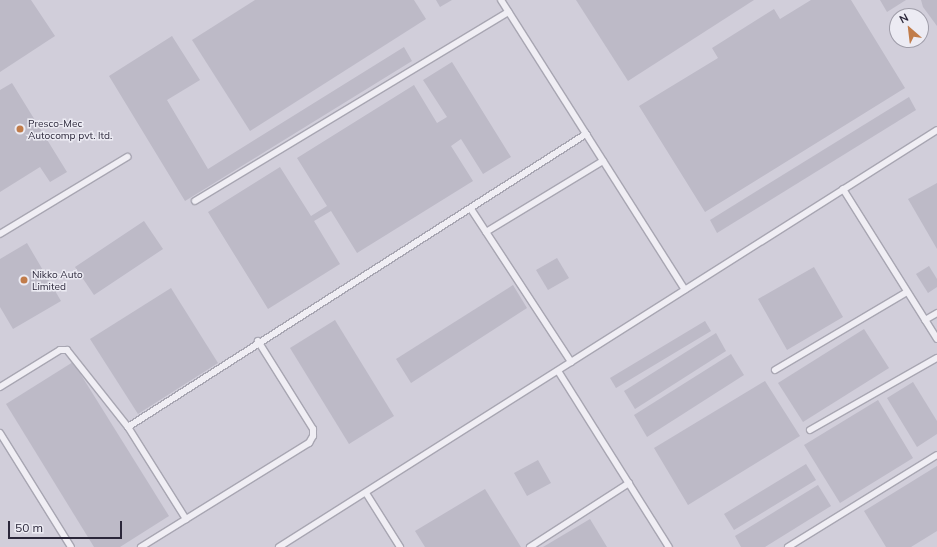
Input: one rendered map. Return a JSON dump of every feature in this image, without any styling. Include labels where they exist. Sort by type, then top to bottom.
[{"type":"lane","points":[[501,0],[685,290]]},
{"type":"lane","points":[[195,201],[508,12]]},
{"type":"lane","points":[[279,547],[937,130]]},
{"type":"lane","points":[[128,427],[258,341],[471,209],[586,134]]},
{"type":"lane","points":[[0,234],[127,157]]},
{"type":"lane","points":[[486,232],[603,161]]},
{"type":"lane","points":[[843,189],[937,339]]},
{"type":"lane","points":[[471,209],[571,362]]},
{"type":"lane","points":[[775,370],[907,292]]},
{"type":"lane","points":[[925,320],[937,313]]},
{"type":"lane","points":[[141,547],[309,443],[313,436],[313,429],[258,341]]},
{"type":"lane","points":[[0,386],[60,350],[67,350],[128,427],[186,519]]},
{"type":"lane","points":[[810,430],[937,358]]},
{"type":"lane","points":[[558,371],[669,547]]},
{"type":"lane","points":[[0,432],[70,547]]},
{"type":"lane","points":[[788,547],[937,456]]},
{"type":"lane","points":[[530,547],[629,483]]},
{"type":"lane","points":[[366,493],[400,547]]},
{"type":"shaded area","points":[[0,0],[937,0],[937,547],[0,547]]},
{"type":"building","points":[[0,0],[31,0],[55,36],[0,72]]},
{"type":"building","points":[[255,0],[414,0],[426,19],[250,131],[192,40]]},
{"type":"building","points":[[436,0],[452,0],[440,7]]},
{"type":"building","points":[[576,0],[754,0],[628,81]]},
{"type":"building","points":[[811,0],[851,0],[905,88],[705,212],[639,106],[718,58],[712,48],[774,9],[780,19]]},
{"type":"building","points":[[880,0],[906,0],[893,8],[889,8],[889,11],[887,12]]},
{"type":"building","points":[[921,0],[937,0],[937,26],[929,15],[929,8],[923,7]]},
{"type":"building","points":[[172,36],[200,80],[167,100],[208,169],[404,47],[412,61],[185,201],[109,76]]},
{"type":"building","points":[[452,62],[511,157],[483,174],[461,139],[451,146],[473,181],[357,253],[331,211],[314,221],[340,264],[268,309],[208,212],[280,167],[311,216],[327,206],[297,158],[414,85],[437,123],[447,117],[423,80]]},
{"type":"building","name":"Presco-Mec Autocomp pvt. ltd.","points":[[12,83],[67,172],[50,182],[40,167],[0,192],[0,90]]},
{"type":"building","points":[[909,97],[916,110],[717,233],[710,220]]},
{"type":"building","points":[[937,183],[937,249],[908,199]]},
{"type":"building","points":[[144,221],[163,249],[94,295],[75,267]]},
{"type":"building","name":"Nikko Auto Limited","points":[[27,243],[61,301],[13,329],[0,307],[0,259]]},
{"type":"building","points":[[557,258],[569,278],[548,290],[536,270]]},
{"type":"building","points":[[929,266],[937,279],[937,287],[928,293],[916,274]]},
{"type":"building","points":[[814,267],[843,317],[787,350],[758,299]]},
{"type":"building","points":[[513,285],[527,308],[411,383],[396,359]]},
{"type":"building","points":[[171,288],[218,363],[138,414],[90,339]]},
{"type":"building","points":[[335,320],[394,416],[349,444],[290,348]]},
{"type":"building","points":[[705,321],[711,331],[616,388],[610,378]]},
{"type":"building","points":[[864,329],[889,368],[803,422],[778,383]]},
{"type":"building","points":[[716,333],[726,351],[635,409],[624,391]]},
{"type":"building","points":[[731,354],[744,375],[647,437],[634,415]]},
{"type":"building","points":[[73,362],[169,516],[120,547],[94,547],[6,404]]},
{"type":"building","points":[[765,381],[800,436],[688,505],[654,448]]},
{"type":"building","points":[[913,382],[937,421],[937,434],[917,447],[887,398]]},
{"type":"building","points":[[878,400],[913,458],[840,503],[804,445]]},
{"type":"building","points":[[538,460],[551,483],[527,496],[514,473]]},
{"type":"building","points":[[806,464],[816,480],[734,530],[724,514]]},
{"type":"building","points":[[937,466],[937,531],[911,547],[886,547],[864,511]]},
{"type":"building","points":[[818,485],[831,506],[765,547],[741,547],[735,536]]},
{"type":"building","points":[[485,489],[521,547],[425,547],[415,531]]},
{"type":"building","points":[[590,519],[607,547],[543,547]]},
{"type":"place","name":"Presco-Mec Autocomp pvt. ltd.","points":[[20,129]]},
{"type":"place","name":"Nikko Auto Limited","points":[[24,280]]}]
